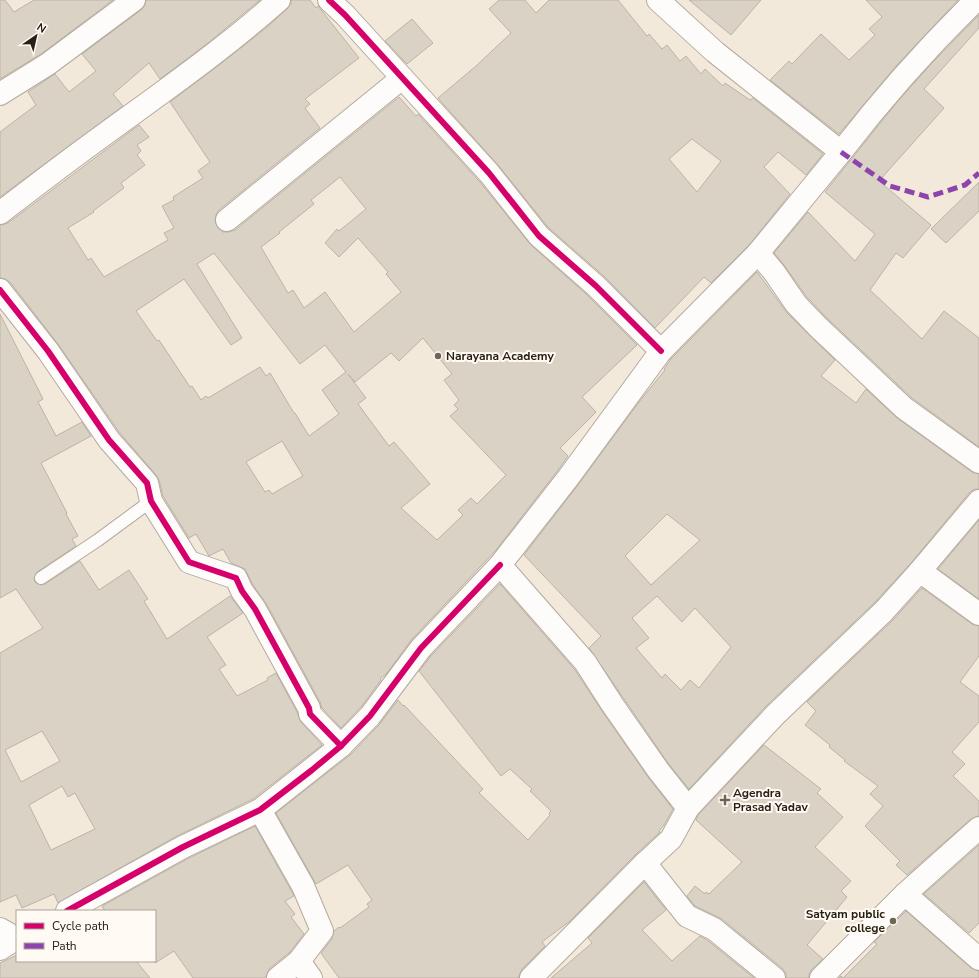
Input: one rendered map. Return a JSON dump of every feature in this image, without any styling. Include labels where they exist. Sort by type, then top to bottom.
[{"type":"street","points":[[0,94],[48,64],[134,0]]},
{"type":"street","points":[[0,213],[245,30],[279,0]]},
{"type":"street","points":[[329,0],[345,15],[489,174],[539,236],[596,286],[661,351]]},
{"type":"street","points":[[658,0],[715,52],[841,152]]},
{"type":"street","points":[[69,910],[183,847],[260,810],[341,746],[370,716],[421,648],[500,565],[568,478],[661,351],[758,253],[866,120],[967,4]]},
{"type":"street","points":[[227,220],[402,78]]},
{"type":"street","points":[[758,253],[774,272],[796,304],[818,327],[904,408],[979,462]]},
{"type":"street","points":[[0,290],[48,351],[109,440],[147,483],[151,501],[190,562],[236,578],[242,591],[255,609],[309,708],[310,714],[341,746]]},
{"type":"street","points":[[531,978],[671,838],[688,808],[775,715],[884,611],[979,501]]},
{"type":"street","points":[[500,565],[585,662],[658,770],[688,808]]},
{"type":"street","points":[[920,571],[979,614]]},
{"type":"street","points":[[260,810],[303,886],[322,931],[305,969],[278,978]]},
{"type":"street","points":[[821,978],[905,894],[979,828]]},
{"type":"street","points":[[645,863],[687,916],[714,929],[774,978]]},
{"type":"street","points":[[905,894],[979,959]]},
{"type":"lane","points":[[41,578],[98,540],[151,501]]},
{"type":"building","points":[[0,0],[5,0],[14,12],[34,0],[113,0],[41,54],[0,79]]},
{"type":"building","points":[[146,0],[260,0],[208,43],[160,79],[149,63],[113,94],[123,106],[0,197],[0,132],[36,105],[28,92],[55,74],[69,92],[96,71],[82,54],[141,10],[145,5]]},
{"type":"building","points":[[291,0],[310,0],[316,8],[318,6],[359,58],[305,99],[310,104],[305,108],[320,128],[219,210],[216,215],[215,222],[218,228],[223,232],[235,230],[399,97],[416,116],[418,114],[479,181],[531,245],[587,295],[637,345],[582,397],[596,412],[560,448],[568,456],[558,470],[496,550],[412,639],[387,673],[380,679],[381,680],[360,708],[341,728],[322,708],[266,603],[253,585],[245,569],[231,563],[223,549],[209,556],[196,534],[189,538],[163,496],[159,480],[156,475],[119,432],[58,344],[10,282],[0,278],[0,225],[8,223],[139,125],[149,137],[137,145],[141,151],[137,155],[145,165],[121,183],[124,188],[93,211],[94,212],[68,228],[88,260],[91,258],[104,277],[168,240],[164,233],[174,228],[162,206],[174,200],[173,197],[203,178],[198,171],[210,162],[170,102],[266,28],[291,4]],"holes":[[[340,177],[366,209],[339,231],[337,229],[325,243],[339,257],[358,238],[388,272],[386,274],[401,292],[354,332],[325,292],[304,308],[293,290],[288,293],[261,247],[314,204],[311,200]],[[214,253],[300,364],[325,345],[346,372],[322,390],[339,414],[309,436],[270,373],[266,376],[260,367],[208,398],[206,396],[201,400],[192,386],[190,387],[159,340],[157,341],[136,311],[184,279],[231,345],[242,338],[197,264]],[[423,338],[452,374],[444,380],[459,400],[454,405],[458,409],[450,416],[506,475],[477,504],[471,498],[458,510],[463,515],[437,540],[401,508],[430,484],[394,442],[389,446],[358,404],[366,398],[348,374],[355,382],[391,353],[399,361]],[[282,441],[303,476],[272,494],[269,490],[265,492],[246,462]]]},
{"type":"building","points":[[499,0],[525,0],[536,13],[549,0],[618,0],[647,36],[649,34],[662,49],[667,45],[680,61],[686,56],[701,74],[705,69],[723,86],[725,83],[750,100],[753,98],[823,154],[806,175],[778,152],[764,167],[790,194],[749,245],[711,283],[704,277],[655,328],[605,277],[548,227],[498,165],[438,98],[476,66],[511,33],[489,9]],"holes":[[[692,139],[721,161],[697,192],[669,159]]]},
{"type":"building","points":[[689,0],[761,0],[731,35]]},
{"type":"building","points":[[866,0],[958,0],[897,65],[839,134],[770,80],[789,61],[792,64],[821,34],[849,60],[875,35],[869,29],[882,17]]},
{"type":"building","points":[[979,15],[979,28],[924,89],[944,108],[879,181],[931,225],[903,258],[896,253],[870,290],[922,339],[944,311],[979,338],[979,447],[912,398],[827,318],[806,296],[774,253],[808,212],[855,261],[875,234],[825,192],[898,101],[932,63]]},
{"type":"building","points":[[412,19],[433,43],[407,64],[385,41]]},
{"type":"building","points":[[979,182],[979,211],[946,243],[931,229]]},
{"type":"building","points":[[757,272],[787,313],[835,360],[821,376],[856,403],[866,389],[897,418],[972,472],[979,474],[979,489],[974,489],[969,493],[911,563],[875,602],[766,706],[689,789],[668,763],[589,648],[601,636],[524,555],[639,402],[665,370],[664,369],[671,359]],"holes":[[[667,514],[700,540],[651,585],[625,556]],[[657,596],[682,622],[695,608],[731,647],[699,688],[690,680],[681,690],[665,674],[662,678],[636,648],[649,638],[632,618]]]},
{"type":"building","points":[[0,314],[43,399],[38,402],[56,436],[82,422],[91,436],[41,463],[78,536],[72,539],[76,546],[37,572],[34,578],[35,582],[41,585],[45,584],[80,561],[99,590],[129,570],[148,599],[144,601],[167,639],[230,596],[243,613],[207,637],[226,665],[219,669],[237,696],[268,680],[267,678],[276,673],[301,722],[322,745],[253,799],[177,836],[58,903],[54,894],[22,908],[16,895],[0,902],[0,653],[43,628],[16,589],[0,598]],"holes":[[[42,731],[60,761],[21,782],[5,750]],[[62,786],[68,797],[75,793],[95,829],[51,850],[29,805]]]},
{"type":"building","points":[[979,520],[979,599],[938,569]]},
{"type":"building","points":[[500,584],[575,670],[648,777],[673,809],[659,831],[660,832],[636,854],[570,921],[542,942],[545,946],[522,969],[518,978],[339,978],[321,953],[332,939],[334,931],[369,907],[367,904],[372,900],[348,865],[316,884],[276,813],[350,755],[379,725],[398,700],[483,789],[479,793],[528,840],[550,815],[549,813],[551,811],[530,791],[532,789],[510,769],[501,776],[419,671],[431,656]]},
{"type":"building","points":[[922,588],[972,624],[979,626],[979,656],[960,682],[979,696],[979,722],[952,752],[965,764],[953,776],[979,801],[979,816],[971,819],[907,875],[896,865],[900,861],[865,826],[883,806],[870,794],[878,786],[844,761],[845,760],[829,747],[830,745],[805,725],[816,711],[807,702],[893,620]]},
{"type":"building","points":[[764,745],[821,789],[817,793],[843,817],[815,847],[851,881],[841,891],[847,897],[807,945],[823,959],[812,969],[809,974],[809,978],[786,978],[786,973],[782,968],[722,919],[695,906],[687,896],[695,886],[705,894],[706,892],[709,894],[742,862],[696,820],[698,815]]},
{"type":"building","points":[[255,826],[294,896],[285,901],[295,914],[291,917],[304,934],[290,952],[270,968],[264,978],[193,978],[174,951],[155,963],[156,910],[104,910],[102,906],[189,858]]},
{"type":"building","points":[[979,845],[979,923],[969,933],[924,894]]},
{"type":"building","points":[[644,882],[666,910],[642,930],[672,961],[700,936],[754,978],[551,978],[592,943],[588,938]]},
{"type":"building","points":[[906,911],[971,968],[979,971],[979,978],[843,978],[877,944],[874,942]]},
{"type":"building","points":[[16,955],[16,962],[137,962],[150,978],[0,978],[0,963]]},
{"type":"marked path","points":[[841,152],[890,186],[928,197],[965,185],[979,173]]},
{"type":"cycle path","points":[[329,0],[345,15],[489,173],[539,236],[596,286],[661,351]]},
{"type":"cycle path","points":[[0,290],[48,351],[109,440],[147,483],[151,501],[189,562],[236,578],[242,591],[255,609],[309,708],[310,714],[341,746]]},
{"type":"cycle path","points":[[69,910],[183,847],[260,810],[312,770],[341,746],[370,716],[421,648],[500,565]]},
{"type":"place","name":"Narayana Academy","points":[[438,356]]},
{"type":"place","name":"Agendra Prasad Yadav","points":[[725,800]]},
{"type":"place","name":"Satyam public college","points":[[893,921]]}]
